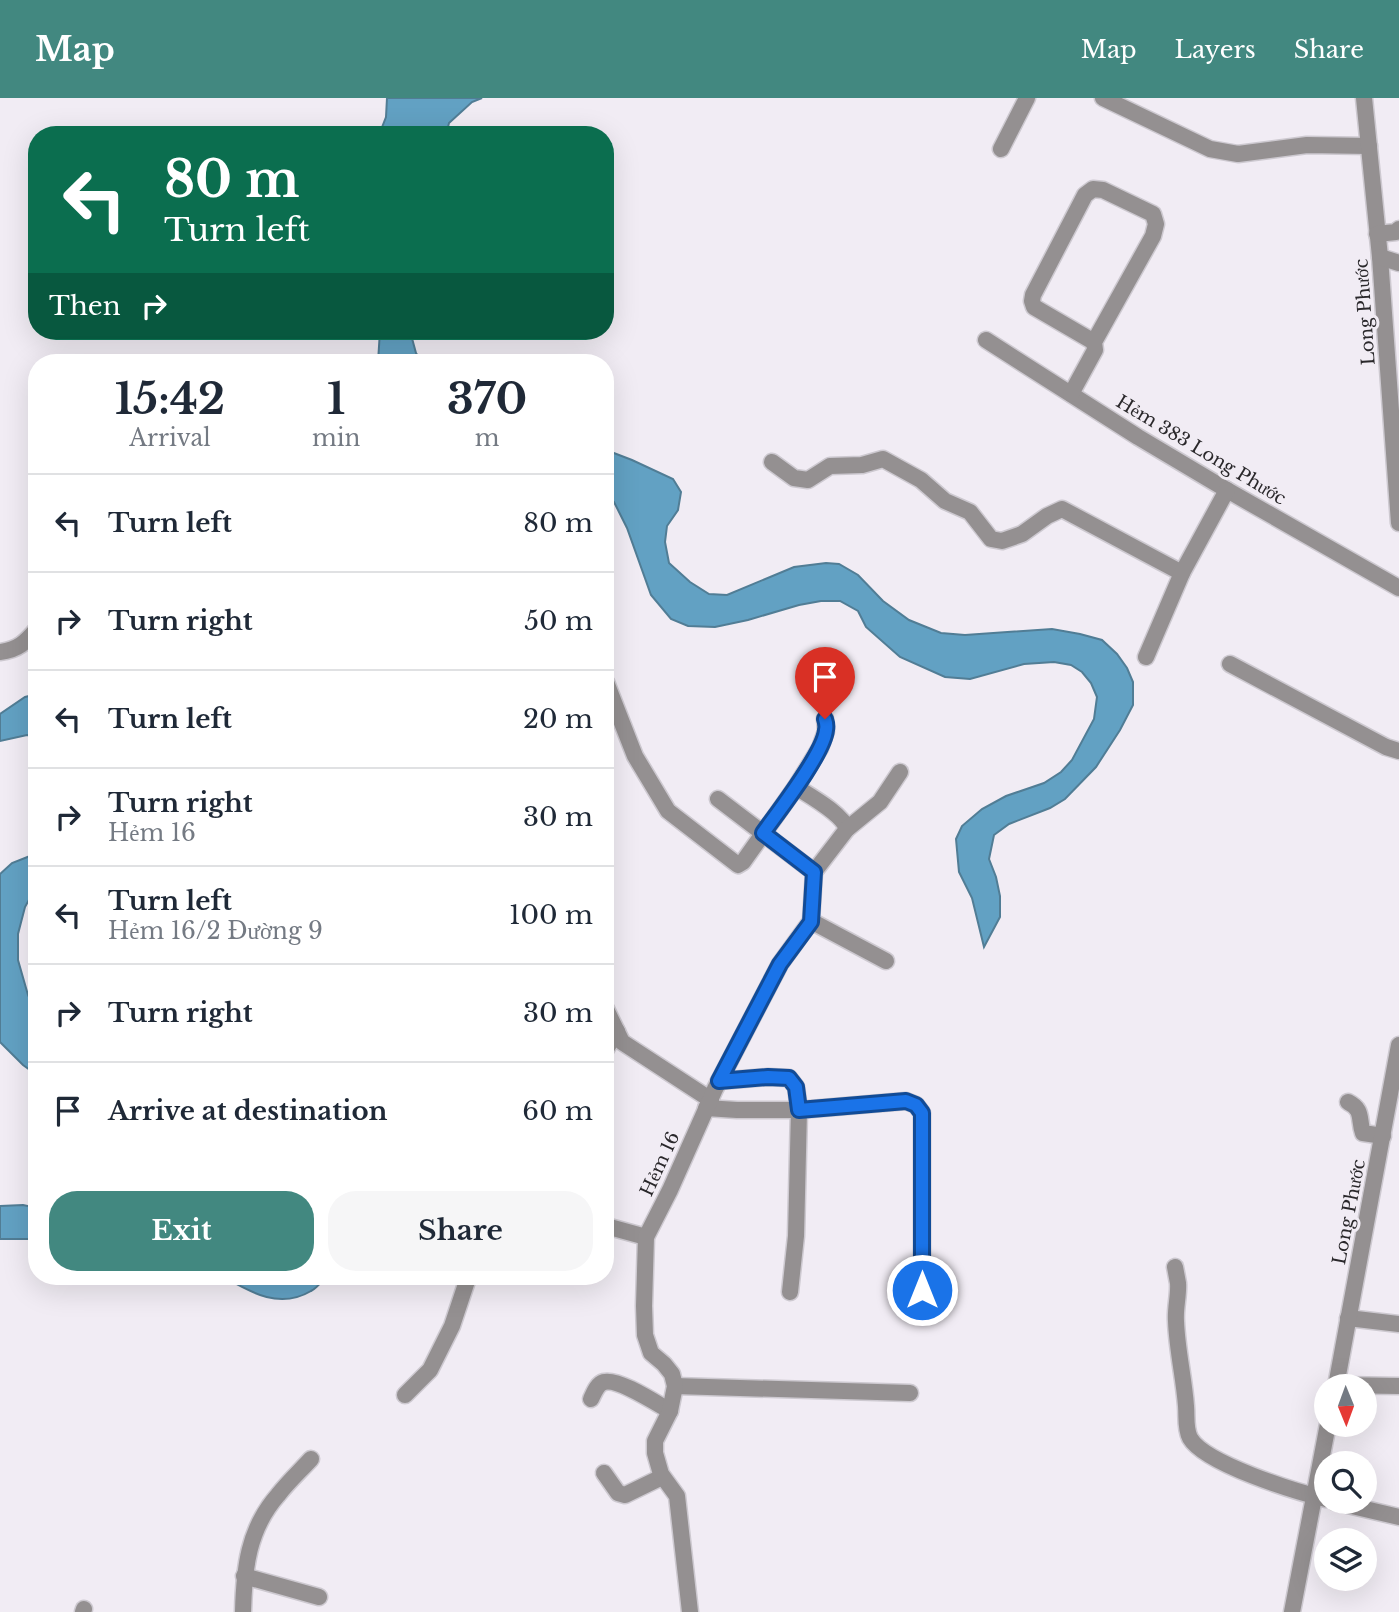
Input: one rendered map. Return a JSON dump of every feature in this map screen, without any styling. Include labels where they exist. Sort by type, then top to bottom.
[{"type":"street","points":[[1001,149],[1027,98]]},
{"type":"street","points":[[1103,98],[1210,149],[1238,153],[1307,145],[1368,146]]},
{"type":"street","name":"Long Phước","points":[[1364,98],[1397,463],[1399,523]]},
{"type":"street","points":[[1071,394],[1095,350],[1094,342],[1153,236],[1156,224],[1153,214],[1103,190],[1093,189],[1085,195],[1032,301],[1034,307],[1094,342]]},
{"type":"street","points":[[1377,234],[1396,232],[1399,229]]},
{"type":"street","points":[[1380,257],[1399,263]]},
{"type":"street","name":"Hẻm 383 Long Phước","points":[[986,340],[1138,437],[1399,587]]},
{"type":"street","points":[[772,462],[794,478],[808,480],[830,466],[862,465],[883,459],[921,480],[945,501],[970,512],[991,539],[1002,541],[1022,534],[1062,509],[1182,573]]},
{"type":"street","points":[[1146,657],[1182,573],[1227,490]]},
{"type":"street","points":[[0,652],[22,646],[28,639]]},
{"type":"street","points":[[1230,664],[1386,747],[1399,751]]},
{"type":"street","points":[[614,702],[635,756],[668,811],[738,865],[743,862],[796,787],[820,748],[826,731],[825,719]]},
{"type":"street","points":[[886,961],[811,922],[814,872],[847,829],[880,802],[900,772]]},
{"type":"street","points":[[796,787],[838,817],[846,824],[847,829]]},
{"type":"street","points":[[718,799],[814,872]]},
{"type":"street","name":"Hẻm 16","points":[[675,1386],[672,1374],[650,1353],[645,1335],[646,1237],[719,1081],[780,964],[811,922]]},
{"type":"street","points":[[614,1025],[622,1042],[708,1104],[737,1110],[799,1110],[906,1101],[916,1105],[922,1113],[922,1290]]},
{"type":"street","points":[[614,1036],[617,1031]]},
{"type":"street","name":"Long Phước","points":[[1338,1374],[1399,1045]]},
{"type":"street","points":[[719,1081],[789,1078],[796,1087],[799,1110],[796,1236],[790,1292]]},
{"type":"street","points":[[1348,1102],[1356,1106],[1359,1112],[1363,1133],[1383,1136]]},
{"type":"street","points":[[614,1228],[646,1237]]},
{"type":"street","points":[[1175,1267],[1178,1284],[1175,1319],[1189,1437],[1216,1460],[1256,1477],[1314,1496]]},
{"type":"street","points":[[405,1395],[430,1370],[452,1326],[466,1285]]},
{"type":"street","points":[[1348,1318],[1399,1324]]},
{"type":"street","points":[[591,1399],[601,1383],[607,1381],[670,1410]]},
{"type":"street","points":[[690,1612],[677,1496],[662,1476],[655,1453],[655,1441],[670,1410],[675,1386],[911,1393]]},
{"type":"street","points":[[1377,1386],[1399,1386]]},
{"type":"street","points":[[243,1612],[244,1576],[249,1549],[262,1517],[276,1496],[311,1459]]},
{"type":"street","points":[[604,1473],[621,1495],[662,1476]]},
{"type":"street","points":[[1377,1512],[1399,1517]]},
{"type":"street","points":[[1292,1612],[1316,1514]]},
{"type":"street","points":[[244,1576],[319,1597]]},
{"type":"water","points":[[387,98],[482,98],[472,102],[448,126],[382,126]]},
{"type":"water","points":[[379,340],[412,340],[417,354],[379,354]]},
{"type":"water","points":[[614,453],[673,479],[681,492],[678,510],[667,526],[665,542],[669,563],[690,582],[709,594],[727,595],[794,567],[839,564],[858,575],[883,601],[909,620],[941,633],[965,635],[1052,629],[1102,640],[1117,654],[1133,682],[1133,705],[1096,767],[1065,799],[1050,808],[1009,824],[994,835],[989,859],[1000,896],[1000,917],[984,947],[972,898],[959,872],[956,839],[962,826],[982,809],[1006,796],[1044,783],[1061,772],[1072,760],[1094,719],[1097,697],[1082,672],[1071,665],[1054,662],[1024,664],[970,679],[945,677],[900,657],[866,627],[858,611],[840,601],[799,605],[715,627],[688,626],[671,619],[651,595],[627,528],[614,502]]},
{"type":"water","points":[[28,696],[28,735],[0,741],[0,714]]},
{"type":"water","points":[[28,857],[28,902],[18,934],[18,960],[28,995],[28,1069],[0,1042],[0,874],[12,863]]},
{"type":"water","points":[[0,1206],[28,1206],[28,1239],[0,1239]]},
{"type":"water","points":[[238,1285],[318,1285],[311,1291],[288,1299],[265,1297]]},
{"type":"route","points":[[825,719],[826,731],[820,748],[763,833],[814,872],[811,922],[780,964],[719,1081],[789,1078],[796,1087],[799,1110],[906,1101],[916,1105],[922,1113],[922,1290]]}]
